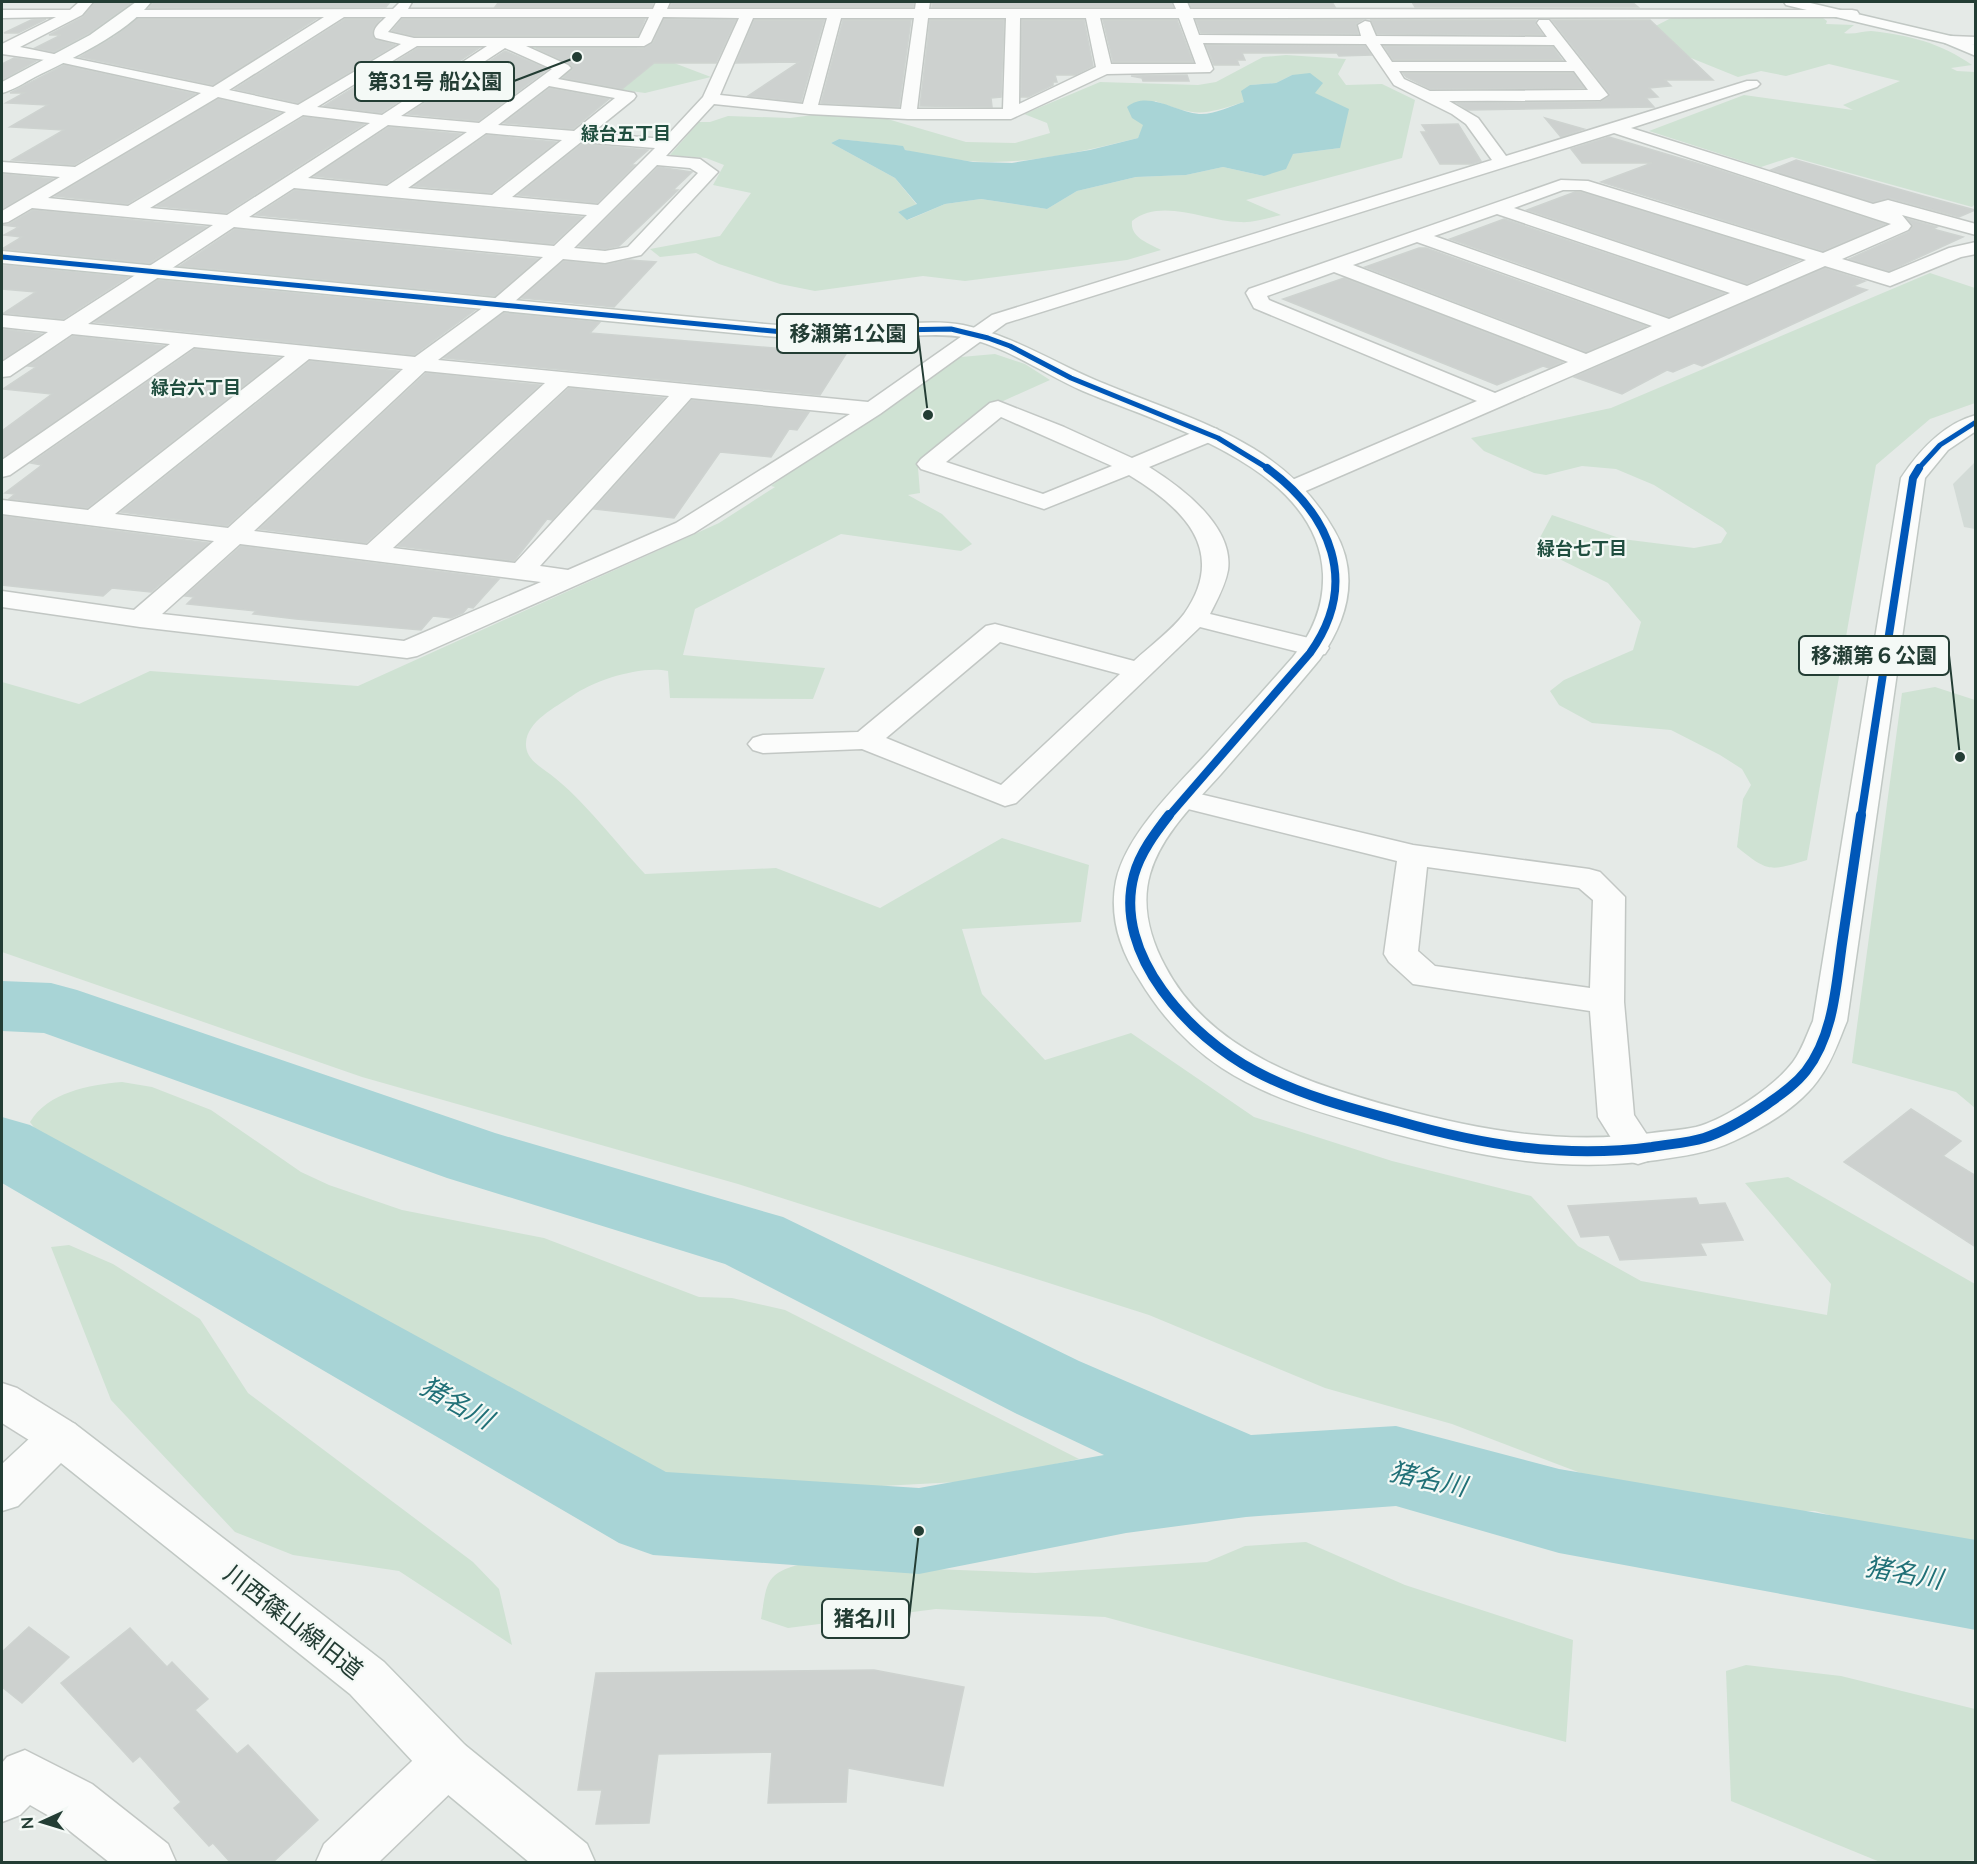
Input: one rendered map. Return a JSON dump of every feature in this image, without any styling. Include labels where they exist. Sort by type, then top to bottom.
[{"type":"street","points":[[2,88],[59,58],[132,13],[144,2]]},
{"type":"street","points":[[1429,96],[1600,95],[1528,2]]},
{"type":"street","points":[[1791,2],[1822,5],[1950,40],[1976,52]]},
{"type":"street","points":[[2,15],[81,7]]},
{"type":"street","points":[[2,49],[81,7]]},
{"type":"street","points":[[132,13],[341,13],[403,7],[660,8],[747,14],[835,14],[922,8],[1013,15],[1092,15],[1182,8],[1358,8],[1538,16],[1852,15]]},
{"type":"street","points":[[403,7],[381,31],[381,35],[414,42],[644,42],[660,8]]},
{"type":"street","points":[[908,114],[922,8]]},
{"type":"street","points":[[710,99],[809,109],[908,114],[1011,114],[1104,69],[1204,69],[1182,8]]},
{"type":"street","points":[[1358,8],[1370,40],[1399,82],[1458,111],[1472,122],[1503,163]]},
{"type":"street","points":[[2,218],[215,92],[341,13]]},
{"type":"street","points":[[140,619],[234,538],[422,363],[498,305],[601,212],[710,99],[747,14]]},
{"type":"street","points":[[809,109],[835,14]]},
{"type":"street","points":[[1011,114],[1013,15]]},
{"type":"street","points":[[1092,15],[1104,69]]},
{"type":"street","points":[[1193,39],[1558,40]]},
{"type":"street","points":[[1950,40],[1976,41]]},
{"type":"street","points":[[131,212],[414,42]]},
{"type":"street","points":[[390,192],[483,128],[563,68],[504,42]]},
{"type":"street","points":[[2,371],[504,42]]},
{"type":"street","points":[[2,49],[59,58],[299,110],[387,120],[668,144]]},
{"type":"street","points":[[1387,66],[1580,68]]},
{"type":"street","points":[[496,201],[628,96],[546,81]]},
{"type":"street","points":[[2,599],[140,619],[407,650],[685,528],[872,409],[999,320],[1752,84]]},
{"type":"street","points":[[1293,488],[1902,226],[1897,219],[1872,210],[1614,128]]},
{"type":"street","points":[[32,202],[605,257],[634,251],[709,172],[694,163],[653,160]]},
{"type":"street","points":[[2,167],[81,173]]},
{"type":"street","points":[[290,182],[601,212]]},
{"type":"street","points":[[1496,401],[1260,304],[1256,293],[1561,185],[1582,185],[1890,280],[1956,252],[1976,248]]},
{"type":"street","points":[[1872,210],[1888,205],[1976,230]]},
{"type":"street","points":[[1497,208],[1749,293]]},
{"type":"street","points":[[1419,237],[1671,326]]},
{"type":"street","points":[[2,257],[783,332],[951,329],[977,334],[1010,346],[1068,377],[1237,447],[1293,488],[1318,519],[1331,546],[1336,577],[1333,610],[1315,648],[1183,799],[1152,838],[1135,868],[1130,902],[1135,938],[1151,975],[1183,1016],[1216,1046],[1257,1072],[1308,1096],[1437,1133],[1497,1147],[1560,1153],[1638,1150],[1708,1137],[1763,1109],[1806,1071],[1830,1021],[1913,478],[1925,457],[1946,439],[1976,422]]},
{"type":"street","points":[[1337,266],[1588,362]]},
{"type":"street","points":[[2,321],[422,363],[561,380],[872,409]]},
{"type":"street","points":[[2,470],[190,340]]},
{"type":"street","points":[[94,518],[304,352]]},
{"type":"street","points":[[372,554],[561,380]]},
{"type":"street","points":[[521,572],[684,392]]},
{"type":"street","points":[[763,744],[866,740],[1005,797],[1141,672],[1195,618],[1212,583],[1215,555],[1205,527],[1189,506],[1164,486],[1133,467],[998,408],[929,464],[1044,502],[1133,467],[1209,434]]},
{"type":"street","points":[[2,507],[234,538],[573,578]]},
{"type":"street","points":[[1195,618],[1315,648]]},
{"type":"street","points":[[866,740],[995,632],[1141,672]]},
{"type":"street","points":[[1183,799],[1413,855],[1589,879],[1609,897],[1607,1002],[1616,1117],[1638,1150]]},
{"type":"street","points":[[1413,855],[1401,954],[1425,976],[1607,1002]]},
{"type":"street","name":"川西篠山線旧道","points":[[2,1401],[60,1437],[367,1678],[447,1762],[569,1863]]},
{"type":"street","points":[[2,1492],[60,1437]]},
{"type":"street","points":[[342,1863],[447,1762]]},
{"type":"street","points":[[2,1797],[25,1775],[74,1802],[150,1863]]},
{"type":"shaded area","points":[[1975,462],[1975,529],[1964,527],[1953,484]]},
{"type":"green space","points":[[1671,18],[1823,18],[1827,21],[1826,24],[1854,25],[1844,33],[1871,31],[1898,35],[1924,41],[1960,57],[1972,65],[1951,68],[1957,71],[1975,72],[1975,204],[1972,207],[1792,157],[1761,167],[1649,131],[1744,95],[1853,110],[1843,105],[1900,81],[1829,64],[1786,76],[1761,71],[1738,77],[1691,58],[1627,41]]},
{"type":"green space","points":[[525,44],[637,45],[637,49],[711,77],[645,93],[560,81],[569,68],[568,64]]},
{"type":"green space","points":[[1286,55],[1346,59],[1338,74],[1346,85],[1382,84],[1415,100],[1402,158],[1246,200],[1281,215],[1260,220],[1227,221],[1171,211],[1144,214],[1132,221],[1134,232],[1141,239],[1161,250],[1127,260],[965,281],[923,276],[815,291],[780,284],[719,264],[696,253],[660,257],[650,249],[720,236],[751,193],[713,185],[724,165],[706,158],[670,155],[699,122],[710,122],[728,116],[790,118],[829,113],[850,114],[884,118],[966,142],[1015,143],[1050,133],[1047,123],[1024,114],[1100,82],[1198,85],[1216,82],[1263,57]],"holes":[[[1292,75],[1315,93],[1340,148],[1293,154],[1264,176],[1223,167],[1186,175],[1136,177],[1077,191],[1047,209],[981,199],[945,204],[908,220],[898,212],[917,205],[895,178],[831,143],[839,139],[902,146],[905,150],[965,161],[1020,161],[1138,138],[1155,101],[1181,110],[1209,112],[1244,102],[1250,85],[1276,83]]]},
{"type":"green space","points":[[1930,273],[1975,288],[1975,403],[1930,419],[1876,465],[1807,860],[1777,868],[1770,867],[1756,862],[1737,847],[1743,799],[1751,785],[1742,769],[1671,730],[1592,723],[1559,705],[1550,691],[1564,680],[1633,650],[1641,622],[1608,583],[1535,547],[1552,515],[1622,539],[1694,548],[1721,543],[1727,533],[1723,528],[1654,485],[1616,469],[1582,466],[1546,475],[1534,473],[1484,451],[1471,438],[1611,408]]},
{"type":"green space","points":[[995,354],[1025,364],[1050,380],[1001,402],[918,468],[920,493],[908,495],[942,514],[972,544],[961,551],[841,534],[695,609],[683,655],[825,668],[813,699],[670,698],[668,671],[632,672],[593,684],[543,715],[528,735],[526,748],[530,757],[575,796],[645,874],[776,868],[880,908],[1002,838],[1089,865],[1081,922],[962,929],[982,994],[1045,1060],[1131,1033],[1254,1117],[1392,1161],[1531,1196],[1578,1246],[1641,1281],[1827,1315],[1831,1284],[1745,1183],[1788,1177],[1975,1284],[1975,1548],[1887,1531],[1815,1511],[1723,1512],[1636,1494],[1452,1424],[1325,1388],[1149,1315],[738,1184],[362,1077],[2,952],[2,682],[79,704],[150,671],[358,686],[719,523],[775,487],[771,486],[852,427],[961,357]]},
{"type":"green space","points":[[1935,687],[1975,700],[1975,1108],[1956,1092],[1852,1063],[1902,693]]},
{"type":"green space","points":[[122,1082],[152,1087],[211,1110],[301,1172],[329,1185],[402,1210],[544,1238],[699,1297],[732,1298],[785,1310],[1079,1459],[977,1481],[688,1496],[370,1334],[57,1159],[30,1122],[38,1112],[58,1097],[70,1092],[96,1085]]},
{"type":"green space","points":[[69,1245],[113,1264],[200,1319],[248,1393],[473,1562],[499,1589],[512,1645],[399,1571],[293,1555],[235,1532],[111,1400],[51,1247]]},
{"type":"green space","points":[[1306,1542],[1405,1585],[1573,1640],[1566,1742],[1105,1617],[936,1609],[788,1628],[761,1619],[767,1589],[774,1576],[780,1571],[802,1564],[1035,1573],[1207,1562],[1245,1546]]},
{"type":"green space","points":[[1746,1665],[1841,1676],[1975,1709],[1975,1860],[1880,1862],[1731,1801],[1726,1671]]},
{"type":"water","points":[[1310,73],[1323,83],[1315,93],[1349,109],[1340,148],[1293,154],[1286,169],[1264,176],[1223,167],[1186,175],[1136,177],[1077,191],[1047,209],[981,199],[945,204],[907,220],[898,212],[917,204],[895,178],[831,143],[839,139],[896,145],[903,146],[905,150],[973,162],[1012,163],[1090,150],[1138,138],[1143,125],[1132,118],[1127,107],[1135,102],[1153,101],[1199,114],[1210,113],[1244,102],[1241,91],[1250,85],[1276,83],[1292,75]]},
{"type":"building","points":[[95,2],[133,2],[89,33],[54,52],[35,48],[61,35],[49,35],[83,17]]},
{"type":"building","points":[[153,2],[390,2],[386,7],[149,8]]},
{"type":"building","points":[[914,2],[913,7],[670,7],[672,3]]},
{"type":"building","points":[[932,2],[1171,2],[1173,7],[932,7]]},
{"type":"building","points":[[1189,2],[1332,2],[1335,7],[1191,7]]},
{"type":"building","points":[[1412,2],[1632,2],[1638,7],[1415,7]]},
{"type":"building","points":[[498,3],[653,3],[652,7],[495,7]]},
{"type":"building","points":[[46,19],[18,33],[4,33],[31,20]]},
{"type":"building","points":[[137,19],[316,19],[213,85],[80,57],[114,37]]},
{"type":"building","points":[[345,19],[380,19],[373,29],[374,39],[395,45],[298,103],[235,89]]},
{"type":"building","points":[[402,19],[645,19],[638,36],[414,36],[392,31]]},
{"type":"building","points":[[664,19],[736,20],[716,63],[654,63],[622,89],[563,78],[573,66],[536,48],[644,48],[653,43]]},
{"type":"building","points":[[754,20],[824,20],[801,102],[748,96],[799,62],[736,63]]},
{"type":"building","points":[[843,20],[911,20],[899,107],[821,103]]},
{"type":"building","points":[[930,20],[1004,20],[1001,97],[991,98],[992,107],[920,106]]},
{"type":"building","points":[[1022,20],[1084,20],[1093,66],[1075,75],[1055,75],[1057,82],[1053,82],[1053,85],[1028,97],[1021,97]]},
{"type":"building","points":[[1103,20],[1177,20],[1193,62],[1113,62]]},
{"type":"building","points":[[1196,20],[1362,20],[1356,24],[1358,34],[1201,33]]},
{"type":"building","points":[[1371,20],[1536,20],[1535,24],[1543,35],[1377,34]]},
{"type":"building","points":[[1552,20],[1650,20],[1713,80],[1665,80],[1671,86],[1649,88],[1658,97],[1646,98],[1654,107],[1468,110],[1457,103],[1600,102],[1609,97],[1610,94]]},
{"type":"building","points":[[1206,45],[1365,46],[1371,55],[1242,53],[1245,60],[1237,60],[1239,65],[1214,65]]},
{"type":"building","points":[[1384,46],[1553,47],[1562,60],[1393,60]]},
{"type":"building","points":[[418,48],[479,48],[381,113],[324,106]]},
{"type":"building","points":[[505,51],[548,69],[478,121],[408,114]]},
{"type":"building","points":[[14,58],[36,61],[2,80],[2,64]]},
{"type":"building","points":[[64,65],[195,94],[74,165],[12,160],[64,130],[10,127],[48,105],[6,103],[24,93],[10,93]]},
{"type":"building","points":[[1403,73],[1573,73],[1584,88],[1430,89],[1406,77]]},
{"type":"building","points":[[1187,75],[1189,81],[1143,81],[1142,78],[1131,76]]},
{"type":"building","points":[[550,88],[609,99],[573,129],[504,123]]},
{"type":"building","points":[[218,99],[280,113],[127,204],[55,196]]},
{"type":"building","points":[[304,117],[364,124],[226,213],[157,206]]},
{"type":"building","points":[[1545,118],[1584,129],[1561,137]]},
{"type":"building","points":[[1458,124],[1481,161],[1471,164],[1440,164],[1421,132],[1427,132],[1422,125]]},
{"type":"building","points":[[389,127],[460,134],[386,184],[314,176]]},
{"type":"building","points":[[487,135],[556,142],[491,193],[414,186]]},
{"type":"building","points":[[1609,137],[1885,224],[1823,251],[1601,182],[1652,163],[1582,163],[1571,149]]},
{"type":"building","points":[[582,144],[648,150],[631,165],[635,165],[597,203],[518,195]]},
{"type":"building","points":[[1796,160],[1975,210],[1959,217],[1889,198],[1873,202],[1771,170]]},
{"type":"building","points":[[658,167],[692,172],[673,190],[678,190],[619,246],[605,249],[579,246]]},
{"type":"building","points":[[3,174],[53,179],[2,209]]},
{"type":"building","points":[[295,190],[582,217],[553,244],[256,215]]},
{"type":"building","points":[[1575,192],[1800,260],[1747,284],[1527,210]]},
{"type":"building","points":[[33,210],[206,227],[150,263],[2,249],[22,237],[4,235],[19,227],[2,225],[9,224]]},
{"type":"building","points":[[1504,219],[1724,293],[1669,317],[1450,239]]},
{"type":"building","points":[[1908,219],[1963,237],[1889,271],[1849,259],[1909,232],[1913,226]]},
{"type":"building","points":[[235,229],[538,259],[495,296],[180,266]]},
{"type":"building","points":[[1419,248],[1426,248],[1646,326],[1586,352],[1365,267]]},
{"type":"building","points":[[629,260],[656,262],[614,307],[521,298],[564,261],[605,265]]},
{"type":"building","points":[[2,265],[128,277],[63,319],[4,313],[36,292],[2,289]]},
{"type":"building","points":[[1825,268],[1865,281],[1853,286],[1867,290],[1702,366],[1694,363],[1673,372],[1667,370],[1622,394],[1574,377]]},
{"type":"building","points":[[1344,278],[1562,362],[1549,368],[1543,366],[1497,385],[1283,299]]},
{"type":"building","points":[[158,280],[475,310],[414,355],[94,322]]},
{"type":"building","points":[[504,313],[600,322],[590,333],[846,354],[820,395],[444,358]]},
{"type":"building","points":[[2,329],[41,334],[2,360]]},
{"type":"building","points":[[73,336],[164,346],[2,458],[2,431],[52,394],[3,389],[36,367],[28,366]]},
{"type":"building","points":[[195,349],[279,358],[87,508],[9,499],[15,494],[5,493],[42,465],[31,463]]},
{"type":"building","points":[[310,361],[398,371],[227,526],[121,512]]},
{"type":"building","points":[[426,373],[540,385],[366,543],[259,529]]},
{"type":"building","points":[[569,388],[664,398],[552,520],[547,519],[514,561],[398,546]]},
{"type":"building","points":[[692,400],[809,412],[797,430],[789,429],[771,457],[720,452],[674,518],[594,509]]},
{"type":"building","points":[[2,516],[209,543],[151,592],[112,588],[103,596],[2,585]]},
{"type":"building","points":[[241,546],[499,579],[473,608],[468,607],[463,613],[451,618],[433,616],[421,630],[296,619],[253,614],[256,611],[187,604],[194,597],[185,596]]},
{"type":"building","points":[[1911,1109],[1961,1141],[1943,1156],[1976,1176],[1976,1247],[1844,1162]]},
{"type":"building","points":[[1696,1198],[1699,1205],[1725,1203],[1743,1240],[1700,1243],[1706,1255],[1620,1260],[1609,1235],[1581,1237],[1568,1206]]},
{"type":"building","points":[[29,1627],[69,1657],[22,1703],[2,1687],[2,1652]]},
{"type":"building","points":[[130,1628],[167,1667],[172,1662],[208,1699],[195,1710],[237,1754],[248,1745],[318,1820],[272,1863],[231,1863],[213,1843],[209,1846],[174,1808],[181,1802],[140,1756],[133,1762],[61,1683]]},
{"type":"building","points":[[874,1670],[964,1687],[943,1786],[848,1768],[846,1802],[768,1803],[772,1752],[658,1754],[649,1823],[596,1824],[602,1790],[578,1790],[596,1673]]},
{"type":"waterway","points":[[2,1006],[51,1008],[475,1157],[753,1240],[1047,1387],[1246,1476]]},
{"type":"waterway","name":"猪名川","points":[[2,1146],[653,1513],[919,1531],[1126,1492],[1246,1476]]},
{"type":"waterway","name":"猪名川","points":[[1246,1476],[1396,1466],[1559,1511],[1976,1585]]},
{"type":"cycle path","points":[[2,257],[783,332],[951,329],[1003,343],[1071,378],[1180,421],[1253,457],[1284,480],[1310,508],[1329,542],[1335,567],[1334,603],[1323,633],[1310,653],[1172,811],[1142,854],[1134,874],[1130,904],[1134,933],[1143,957],[1169,999],[1203,1035],[1234,1059],[1274,1081],[1338,1104],[1453,1136],[1522,1148],[1556,1151],[1628,1150],[1708,1137],[1748,1117],[1777,1098],[1801,1077],[1811,1063],[1830,1021],[1913,478],[1933,451],[1976,422]]},
{"type":"place","name":"第31号 船公園","points":[[577,57]]},
{"type":"place","name":"移瀬第1公園","points":[[928,415]]},
{"type":"place","name":"移瀬第６公園","points":[[1960,757]]},
{"type":"place","name":"猪名川","points":[[919,1531]]},
{"type":"district","name":"緑台五丁目","points":[[626,133]]},
{"type":"district","name":"緑台六丁目","points":[[196,387]]},
{"type":"district","name":"緑台七丁目","points":[[1582,548]]}]
